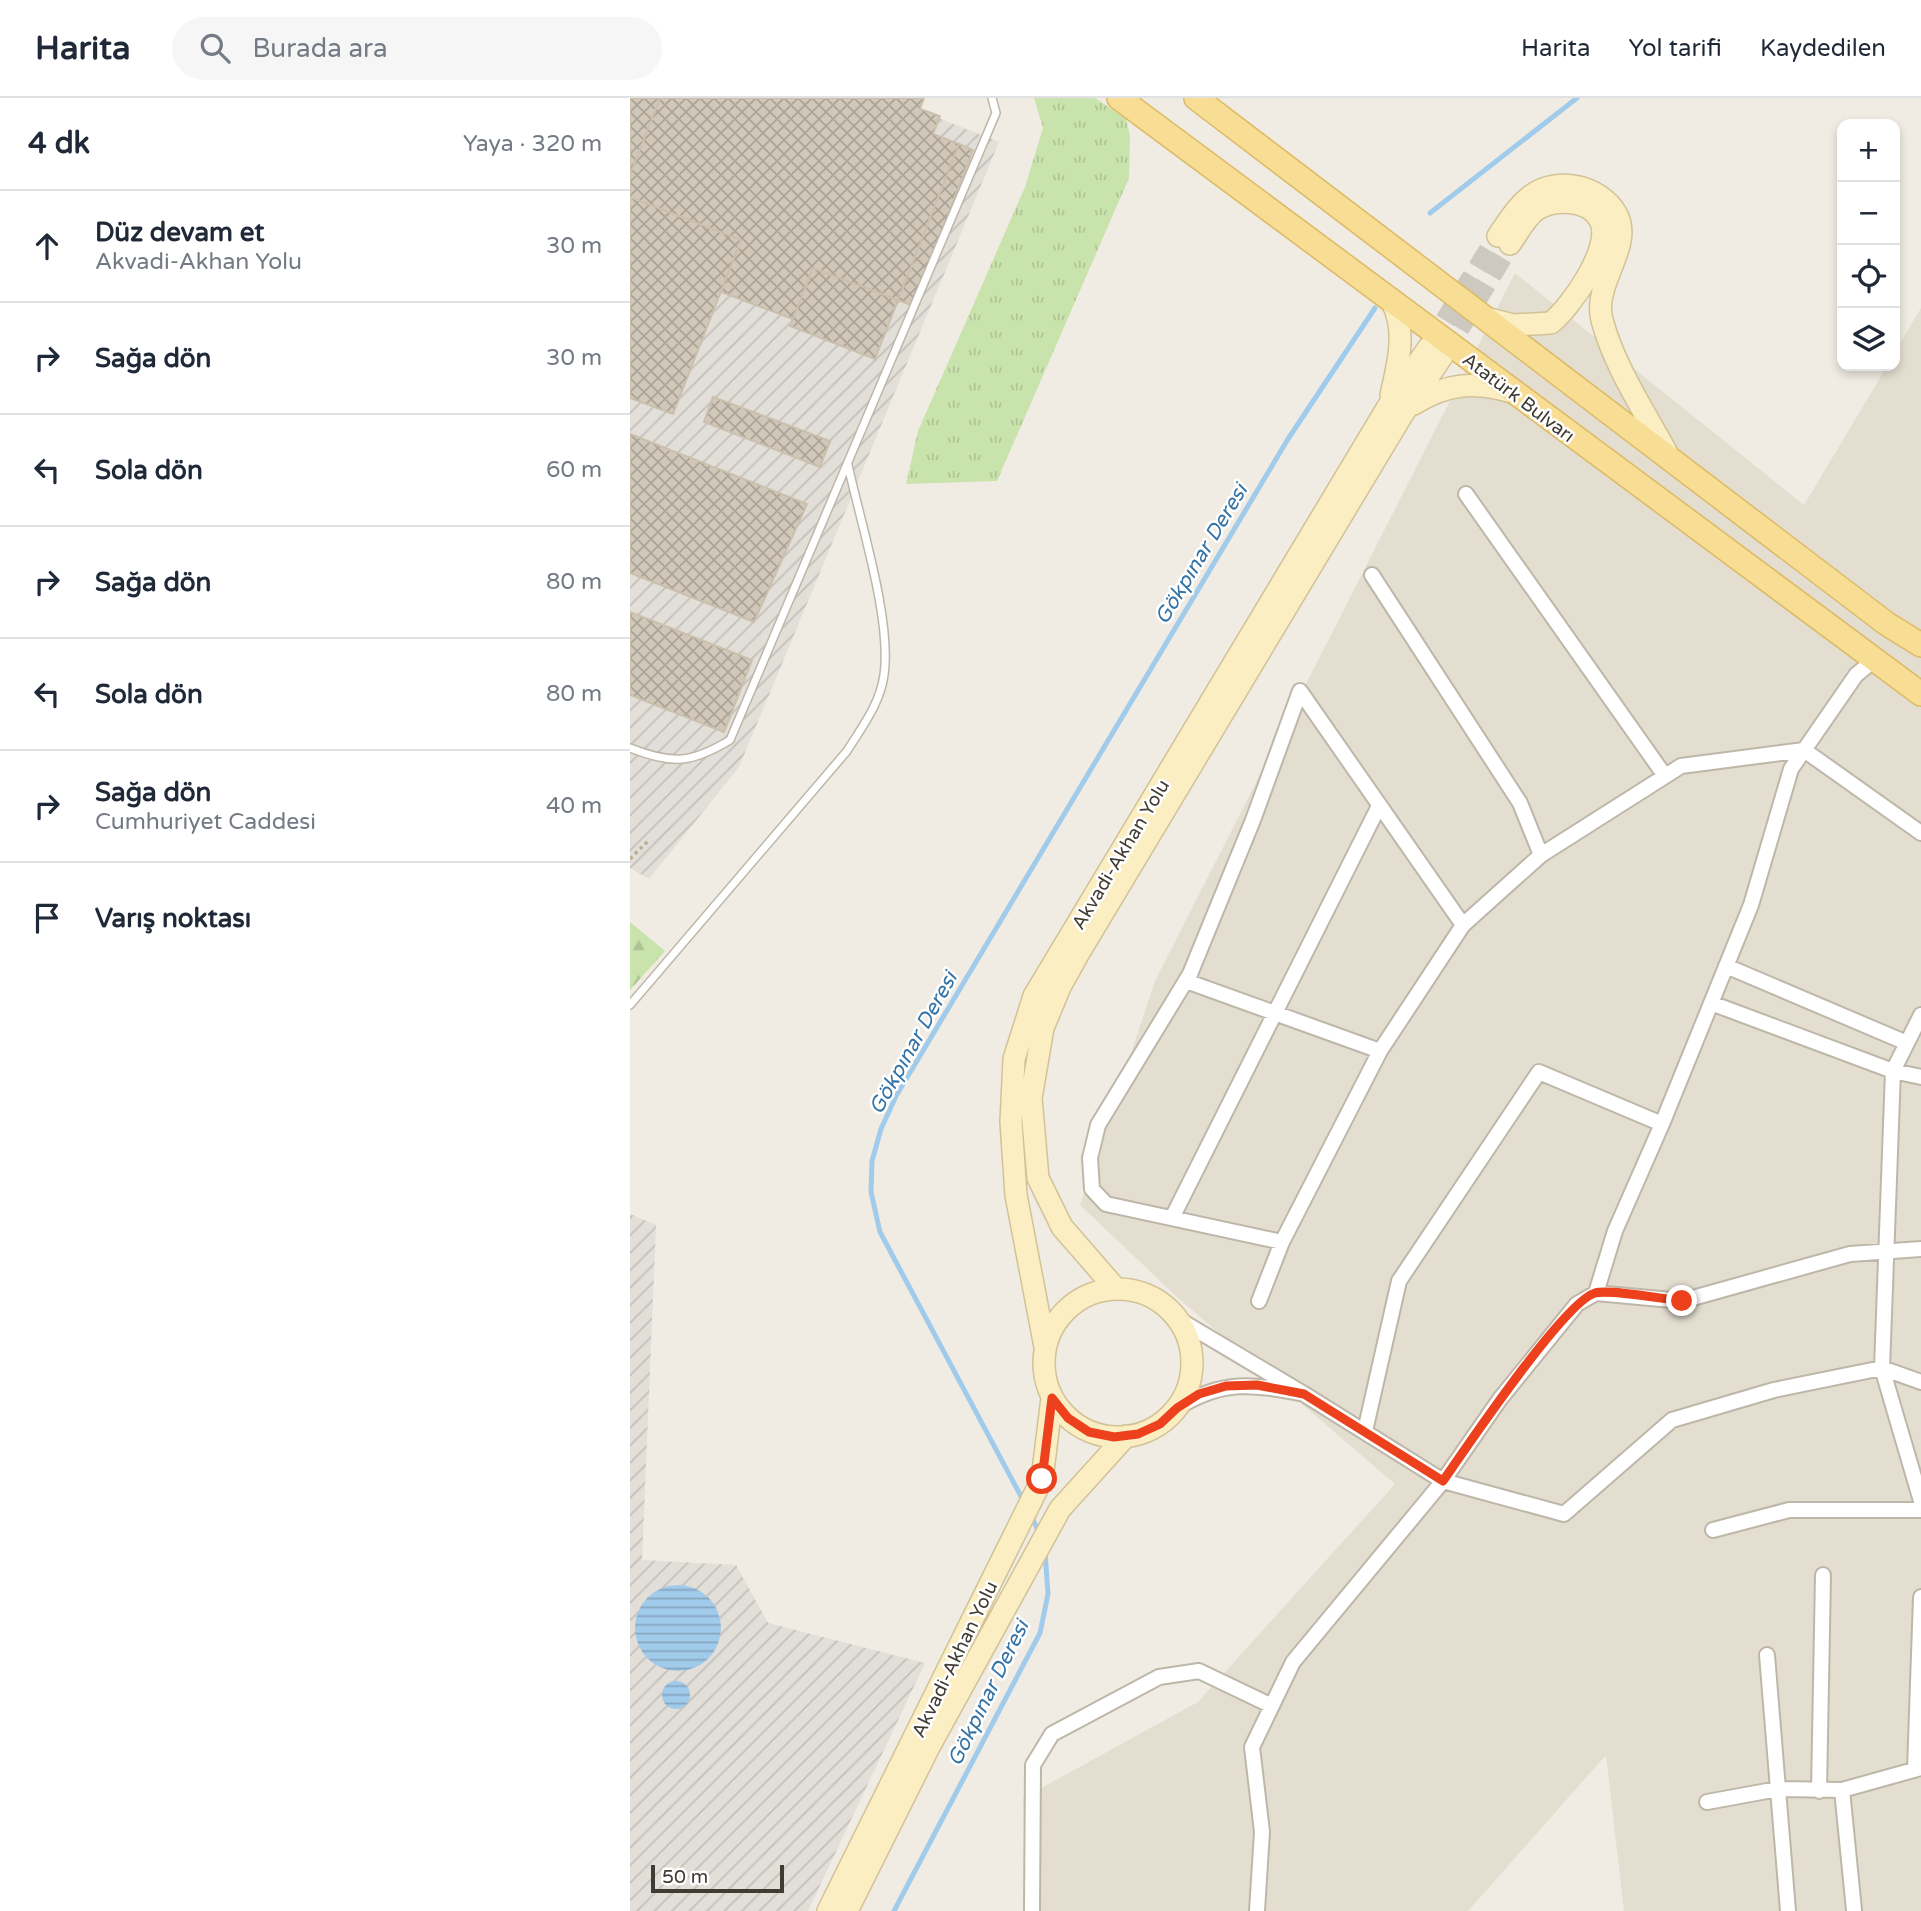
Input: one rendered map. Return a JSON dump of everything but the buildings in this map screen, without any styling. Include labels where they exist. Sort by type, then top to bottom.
[{"type":"main road","name":"Atatürk Bulvarı","points":[[1119,98],[1921,694]]},
{"type":"main road","points":[[1196,98],[1887,624],[1921,645]]},
{"type":"main road","points":[[1485,318],[1513,325],[1551,323],[1573,300],[1600,247],[1600,220],[1592,211],[1574,202],[1537,209],[1504,240],[1533,194],[1553,187],[1579,186],[1602,197],[1617,215],[1620,236],[1616,257],[1600,298],[1601,318],[1610,343],[1670,459]]},
{"type":"main road","points":[[1392,302],[1398,313],[1401,333],[1395,410]]},
{"type":"main road","points":[[1395,410],[1436,351]]},
{"type":"main road","points":[[1395,410],[1449,386],[1491,385],[1512,391]]},
{"type":"main road","name":"Akvadi-Akhan Yolu","points":[[1116,1289],[1062,1227],[1038,1178],[1031,1098],[1043,1028],[1060,987],[1080,951],[1395,410]]},
{"type":"main road","name":"Akvadi-Akhan Yolu","points":[[1045,1347],[1016,1195],[1011,1122],[1014,1059],[1034,996],[1395,410]]},
{"type":"main road","points":[[1116,1289],[1140,1292],[1161,1303],[1178,1319],[1188,1340],[1192,1364],[1188,1387],[1177,1408],[1160,1424],[1138,1434],[1126,1436],[1114,1437],[1089,1432],[1068,1418],[1052,1398],[1044,1373],[1045,1347],[1055,1324],[1072,1304],[1093,1293],[1116,1289]]},
{"type":"main road","name":"Akvadi-Akhan Yolu","points":[[828,1911],[1042,1479],[1052,1398]]},
{"type":"main road","name":"Akvadi-Akhan Yolu","points":[[847,1911],[1021,1575],[1059,1509],[1126,1436]]},
{"type":"street","points":[[1466,494],[1665,776]]},
{"type":"street","points":[[1372,575],[1520,803],[1541,855]]},
{"type":"street","points":[[1596,1293],[1615,1231],[1662,1124],[1751,905],[1791,769],[1856,675],[1874,660]]},
{"type":"street","points":[[1282,1242],[1106,1204],[1092,1189],[1090,1158],[1098,1125],[1186,981],[1253,820],[1300,691],[1463,925]]},
{"type":"street","points":[[1259,1301],[1282,1242],[1380,1051],[1463,925],[1541,855],[1681,766],[1804,750],[1921,834]]},
{"type":"street","points":[[1172,1218],[1379,806]]},
{"type":"street","points":[[1726,966],[1907,1043]]},
{"type":"street","points":[[1186,981],[1380,1051]]},
{"type":"street","points":[[1711,1003],[1893,1071],[1921,1077]]},
{"type":"street","points":[[1921,1015],[1893,1071],[1882,1368],[1921,1500]]},
{"type":"street","points":[[1365,1431],[1399,1281],[1539,1072],[1662,1124]]},
{"type":"street","points":[[1257,1911],[1262,1832],[1252,1747],[1293,1662],[1443,1481],[1500,1399],[1577,1304],[1596,1293],[1682,1301],[1850,1254],[1887,1249],[1921,1249]]},
{"type":"street","points":[[1178,1319],[1443,1481],[1564,1514],[1672,1420],[1774,1390],[1882,1368],[1921,1382]]},
{"type":"street","points":[[1177,1408],[1199,1394],[1226,1386],[1257,1385],[1304,1394]]},
{"type":"street","points":[[1713,1530],[1789,1510],[1921,1510]]},
{"type":"street","points":[[1819,1791],[1823,1575]]},
{"type":"street","points":[[1707,1802],[1778,1789],[1842,1790],[1918,1768],[1921,1598]]},
{"type":"street","points":[[1767,1655],[1788,1911]]},
{"type":"street","points":[[1032,1911],[1033,1765],[1052,1734],[1159,1676],[1199,1671],[1272,1706]]},
{"type":"street","points":[[1842,1790],[1854,1910]]},
{"type":"lane","points":[[630,748],[680,760],[702,757],[730,740],[996,113],[992,98]]},
{"type":"lane","points":[[630,1005],[847,751],[875,707],[884,674],[884,625],[847,464]]},
{"type":"path","points":[[630,859],[648,841]]},
{"type":"shaded area","points":[[630,98],[888,98],[999,142],[739,767],[649,879],[630,868]]},
{"type":"shaded area","points":[[1515,273],[1804,505],[1884,371],[1900,371],[1900,344],[1921,308],[1921,1911],[1624,1911],[1606,1755],[1468,1911],[1029,1911],[1023,1798],[1198,1702],[1395,1484],[1178,1298],[1080,1205],[1155,981]]},
{"type":"shaded area","points":[[630,1214],[656,1225],[642,1560],[736,1565],[768,1623],[925,1663],[808,1911],[630,1911]]},
{"type":"green space","points":[[1034,98],[1095,98],[1126,119],[1130,136],[1129,178],[997,481],[906,484],[918,431],[1025,187],[1043,128]]},
{"type":"green space","points":[[630,922],[665,951],[630,990]]},
{"type":"water","points":[[670,1585],[686,1585],[709,1597],[718,1611],[721,1628],[718,1645],[709,1659],[686,1671],[670,1671],[654,1664],[642,1652],[635,1636],[635,1620],[642,1604],[654,1592]]},
{"type":"water","points":[[676,1681],[686,1685],[690,1695],[686,1705],[676,1709],[666,1705],[662,1695],[666,1685]]},
{"type":"waterway","name":"Gökpınar Deresi","points":[[1430,213],[1577,98]]},
{"type":"waterway","name":"Gökpınar Deresi","points":[[1024,1502],[880,1232],[871,1192],[872,1161],[881,1129],[896,1096],[1288,439],[1375,308]]},
{"type":"waterway","name":"Gökpınar Deresi","points":[[1030,1513],[1039,1533]]},
{"type":"waterway","name":"Gökpınar Deresi","points":[[894,1911],[1040,1633],[1048,1594],[1045,1552]]},
{"type":"tunnel","points":[[1429,347],[1498,236]]},
{"type":"tunnel","points":[[1443,355],[1510,244]]},
{"type":"route","points":[[1042,1479],[1050,1435],[1052,1398],[1068,1418],[1089,1432],[1114,1437],[1138,1434],[1160,1424],[1177,1408],[1199,1394],[1226,1386],[1257,1385],[1304,1394],[1443,1481],[1500,1399],[1577,1304],[1596,1293],[1682,1301]]}]
